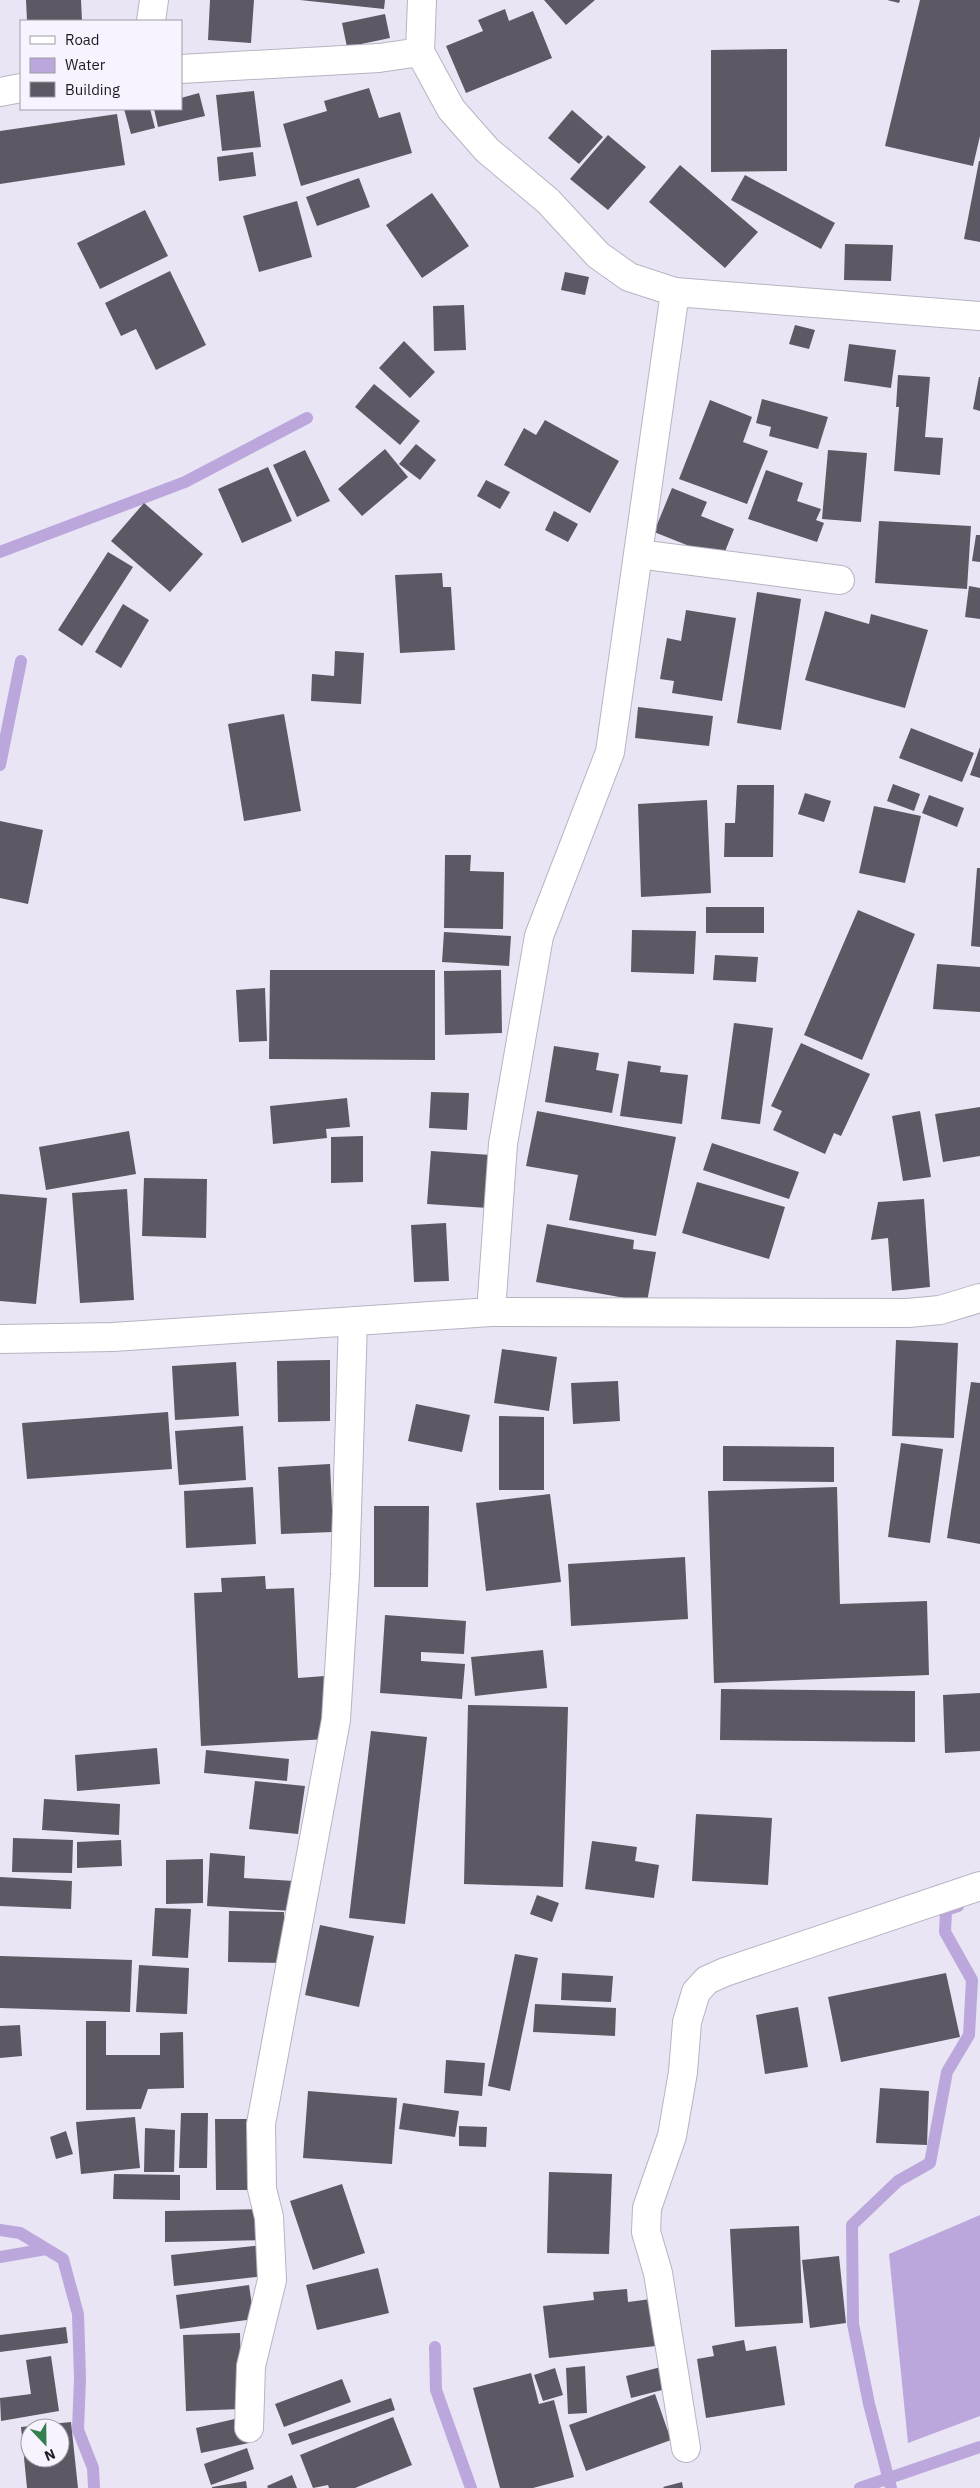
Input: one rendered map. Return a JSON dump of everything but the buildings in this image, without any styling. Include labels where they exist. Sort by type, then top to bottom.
[{"type":"street","points":[[150,20],[154,0]]},
{"type":"street","points":[[422,0],[420,52],[451,109],[487,150],[548,201],[598,255],[629,277],[675,292],[980,316]]},
{"type":"street","points":[[182,69],[379,58],[420,52]]},
{"type":"street","points":[[0,92],[20,88]]},
{"type":"street","points":[[491,1312],[503,1144],[539,936],[610,752],[675,292]]},
{"type":"street","points":[[638,554],[840,580]]},
{"type":"street","points":[[0,1339],[113,1337],[491,1312],[908,1313],[940,1310],[980,1298]]},
{"type":"street","points":[[248,2428],[251,2366],[272,2280],[269,2217],[262,2190],[261,2124],[336,1720],[345,1574],[354,1321]]},
{"type":"street","points":[[686,2448],[658,2274],[646,2232],[647,2208],[672,2136],[683,2072],[687,2022],[696,1992],[708,1980],[725,1972],[980,1886]]},
{"type":"water","points":[[980,2215],[980,2416],[908,2443],[889,2254]]},
{"type":"waterway","points":[[0,552],[185,482],[307,418]]},
{"type":"waterway","points":[[0,765],[21,661]]},
{"type":"waterway","points":[[891,2488],[869,2404],[853,2324],[852,2225],[898,2181],[930,2163],[947,2072],[969,2035],[972,1980],[945,1932],[946,1910],[958,1906]]},
{"type":"waterway","points":[[0,2230],[20,2233],[63,2259],[78,2314],[80,2378],[78,2430],[93,2468],[94,2488]]},
{"type":"waterway","points":[[0,2257],[46,2249]]},
{"type":"waterway","points":[[435,2347],[436,2390],[471,2488]]},
{"type":"waterway","points":[[860,2488],[980,2447]]}]
